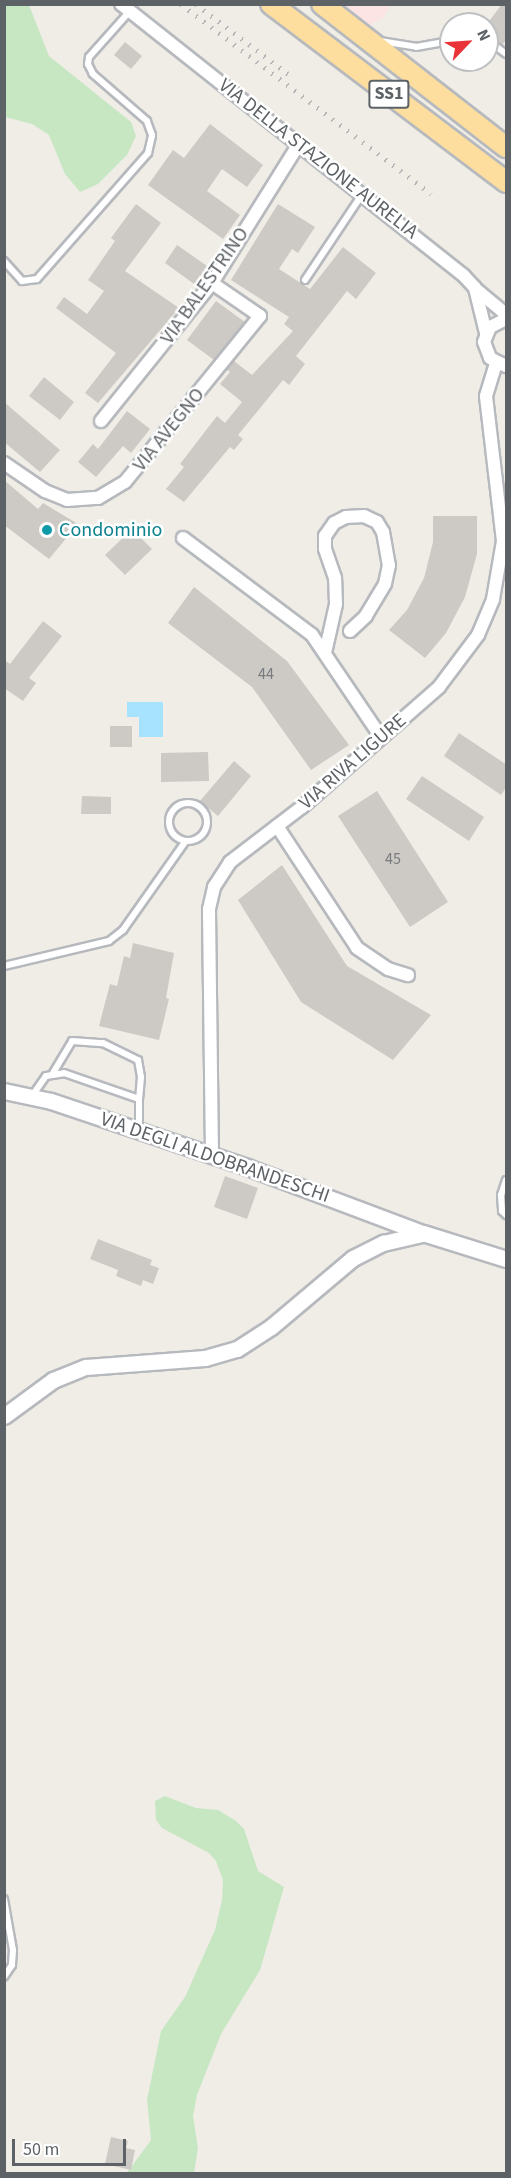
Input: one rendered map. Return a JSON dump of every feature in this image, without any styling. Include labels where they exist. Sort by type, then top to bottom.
[{"type":"highway","name":"SS1","points":[[271,4],[507,182]]},
{"type":"highway","name":"SS1","points":[[322,5],[507,147]]},
{"type":"street","name":"VIA DELLA STAZIONE AURELIA","points":[[126,8],[363,193],[507,316]]},
{"type":"street","name":"VIA BALESTRINO","points":[[101,421],[212,283],[299,144]]},
{"type":"street","name":"VIA AVEGNO","points":[[4,463],[45,491],[74,501],[105,495],[125,482],[260,316],[212,283]]},
{"type":"street","points":[[475,288],[486,333],[485,351],[501,365]]},
{"type":"street","points":[[486,333],[496,322],[507,316]]},
{"type":"street","name":"VIA RIVA LIGURE","points":[[212,1156],[210,898],[217,879],[230,862],[277,826],[456,669],[478,635],[493,599],[502,559],[503,520],[486,396],[501,365]]},
{"type":"street","points":[[325,653],[336,604],[335,578],[325,549],[325,536],[334,523],[346,517],[364,516],[377,522],[383,532],[389,564],[385,584],[371,608],[350,631]]},
{"type":"street","points":[[183,538],[312,634],[381,737]]},
{"type":"street","points":[[277,826],[357,948],[388,969],[408,975]]},
{"type":"street","name":"VIA DEGLI ALDOBRANDESCHI","points":[[4,1091],[31,1097],[140,1131],[423,1233],[506,1257]]},
{"type":"street","points":[[4,1416],[53,1380],[86,1367],[205,1358],[237,1349],[271,1328],[353,1258],[383,1243],[423,1233]]},
{"type":"lane","points":[[4,261],[17,279],[27,282],[37,279],[148,153],[152,135],[147,121],[93,74],[88,64],[89,57],[126,8]]},
{"type":"lane","points":[[362,36],[416,47],[439,43]]},
{"type":"lane","points":[[304,280],[363,193]]},
{"type":"lane","points":[[4,966],[109,941],[123,930],[185,842],[199,839],[206,828],[206,814],[196,805],[183,803],[172,811],[168,824],[173,836],[185,842]]},
{"type":"lane","points":[[53,1073],[72,1041],[103,1043],[138,1060],[141,1077],[140,1131]]},
{"type":"lane","points":[[31,1097],[46,1076],[53,1073],[64,1073],[139,1099]]},
{"type":"lane","points":[[507,1180],[501,1195],[502,1211],[507,1215]]},
{"type":"lane","points":[[4,1899],[13,1950],[12,1965],[4,1977]]},
{"type":"shaded area","points":[[343,5],[391,5],[383,18],[370,25]]},
{"type":"green space","points":[[4,5],[29,5],[49,56],[131,122],[136,136],[127,155],[98,184],[80,192],[65,174],[49,135],[32,124],[5,117]]},
{"type":"green space","points":[[165,1796],[196,1808],[218,1810],[236,1821],[244,1829],[258,1871],[284,1887],[260,1970],[221,2034],[197,2095],[193,2116],[198,2148],[194,2173],[126,2174],[151,2140],[147,2100],[161,2031],[185,1997],[215,1930],[222,1900],[223,1880],[216,1861],[209,1853],[162,1828],[156,1820],[155,1801]]},
{"type":"water","points":[[127,702],[163,702],[163,737],[139,737],[139,717],[127,717]]},
{"type":"building","points":[[502,4],[507,4],[507,39],[502,45],[499,43],[499,12],[496,12]]},
{"type":"building","points":[[125,42],[142,56],[131,69],[114,55]]},
{"type":"building","points":[[210,124],[263,165],[247,187],[222,169],[207,191],[240,215],[223,239],[148,185],[173,150],[184,158]]},
{"type":"building","points":[[136,204],[161,223],[125,271],[179,308],[98,403],[85,393],[116,353],[56,308],[64,297],[87,314],[104,291],[88,280],[115,241],[111,238]]},
{"type":"building","points":[[278,204],[315,227],[298,253],[292,249],[279,269],[310,289],[343,247],[376,273],[356,299],[347,291],[296,356],[305,364],[289,385],[283,380],[238,435],[243,439],[234,450],[230,447],[184,502],[166,489],[184,467],[180,464],[217,416],[225,423],[242,402],[220,384],[230,372],[227,370],[234,361],[252,375],[293,331],[284,324],[289,317],[231,280]]},
{"type":"building","points":[[177,245],[210,268],[197,286],[165,263]]},
{"type":"building","points":[[216,301],[245,322],[214,360],[187,340]]},
{"type":"building","points":[[44,377],[74,402],[60,420],[29,396]]},
{"type":"building","points":[[4,402],[60,450],[40,472],[4,442]]},
{"type":"building","points":[[127,411],[150,429],[131,453],[123,446],[96,477],[78,462],[93,444],[98,449]]},
{"type":"building","name":"Condominio","points":[[4,480],[38,509],[43,503],[78,524],[49,559],[4,525]]},
{"type":"building","points":[[433,516],[477,516],[477,554],[465,597],[446,633],[425,658],[389,630],[407,610],[424,578],[433,542]]},
{"type":"building","points":[[132,529],[152,549],[125,575],[105,555]]},
{"type":"building","points":[[194,587],[287,661],[349,745],[311,770],[252,687],[168,623]]},
{"type":"building","points":[[43,621],[62,636],[29,678],[36,683],[23,701],[4,688],[4,660],[10,664]]},
{"type":"building","points":[[110,726],[132,726],[132,747],[110,747]]},
{"type":"building","points":[[459,733],[507,765],[507,786],[501,795],[444,756]]},
{"type":"building","points":[[208,752],[209,781],[161,782],[161,753]]},
{"type":"building","points":[[234,761],[251,776],[218,816],[200,801]]},
{"type":"building","points":[[422,776],[484,817],[469,841],[406,799]]},
{"type":"building","points":[[377,791],[448,902],[410,927],[338,816]]},
{"type":"building","points":[[82,796],[111,797],[111,814],[81,814]]},
{"type":"building","points":[[282,865],[347,966],[431,1015],[393,1060],[301,1002],[238,900]]},
{"type":"building","points":[[133,943],[174,953],[166,998],[169,999],[159,1040],[99,1026],[110,984],[117,986],[124,956],[130,958]]},
{"type":"building","points":[[225,1176],[258,1188],[247,1219],[214,1207]]},
{"type":"building","points":[[98,1239],[152,1260],[150,1265],[159,1268],[153,1284],[143,1280],[141,1286],[116,1276],[118,1270],[90,1259]]},
{"type":"building","points":[[111,2137],[128,2141],[126,2148],[135,2150],[131,2170],[105,2164]]},
{"type":"railway","points":[[181,4],[431,194]]},
{"type":"railway","points":[[196,4],[292,77]]},
{"type":"place","name":"Condominio","points":[[47,530]]}]
